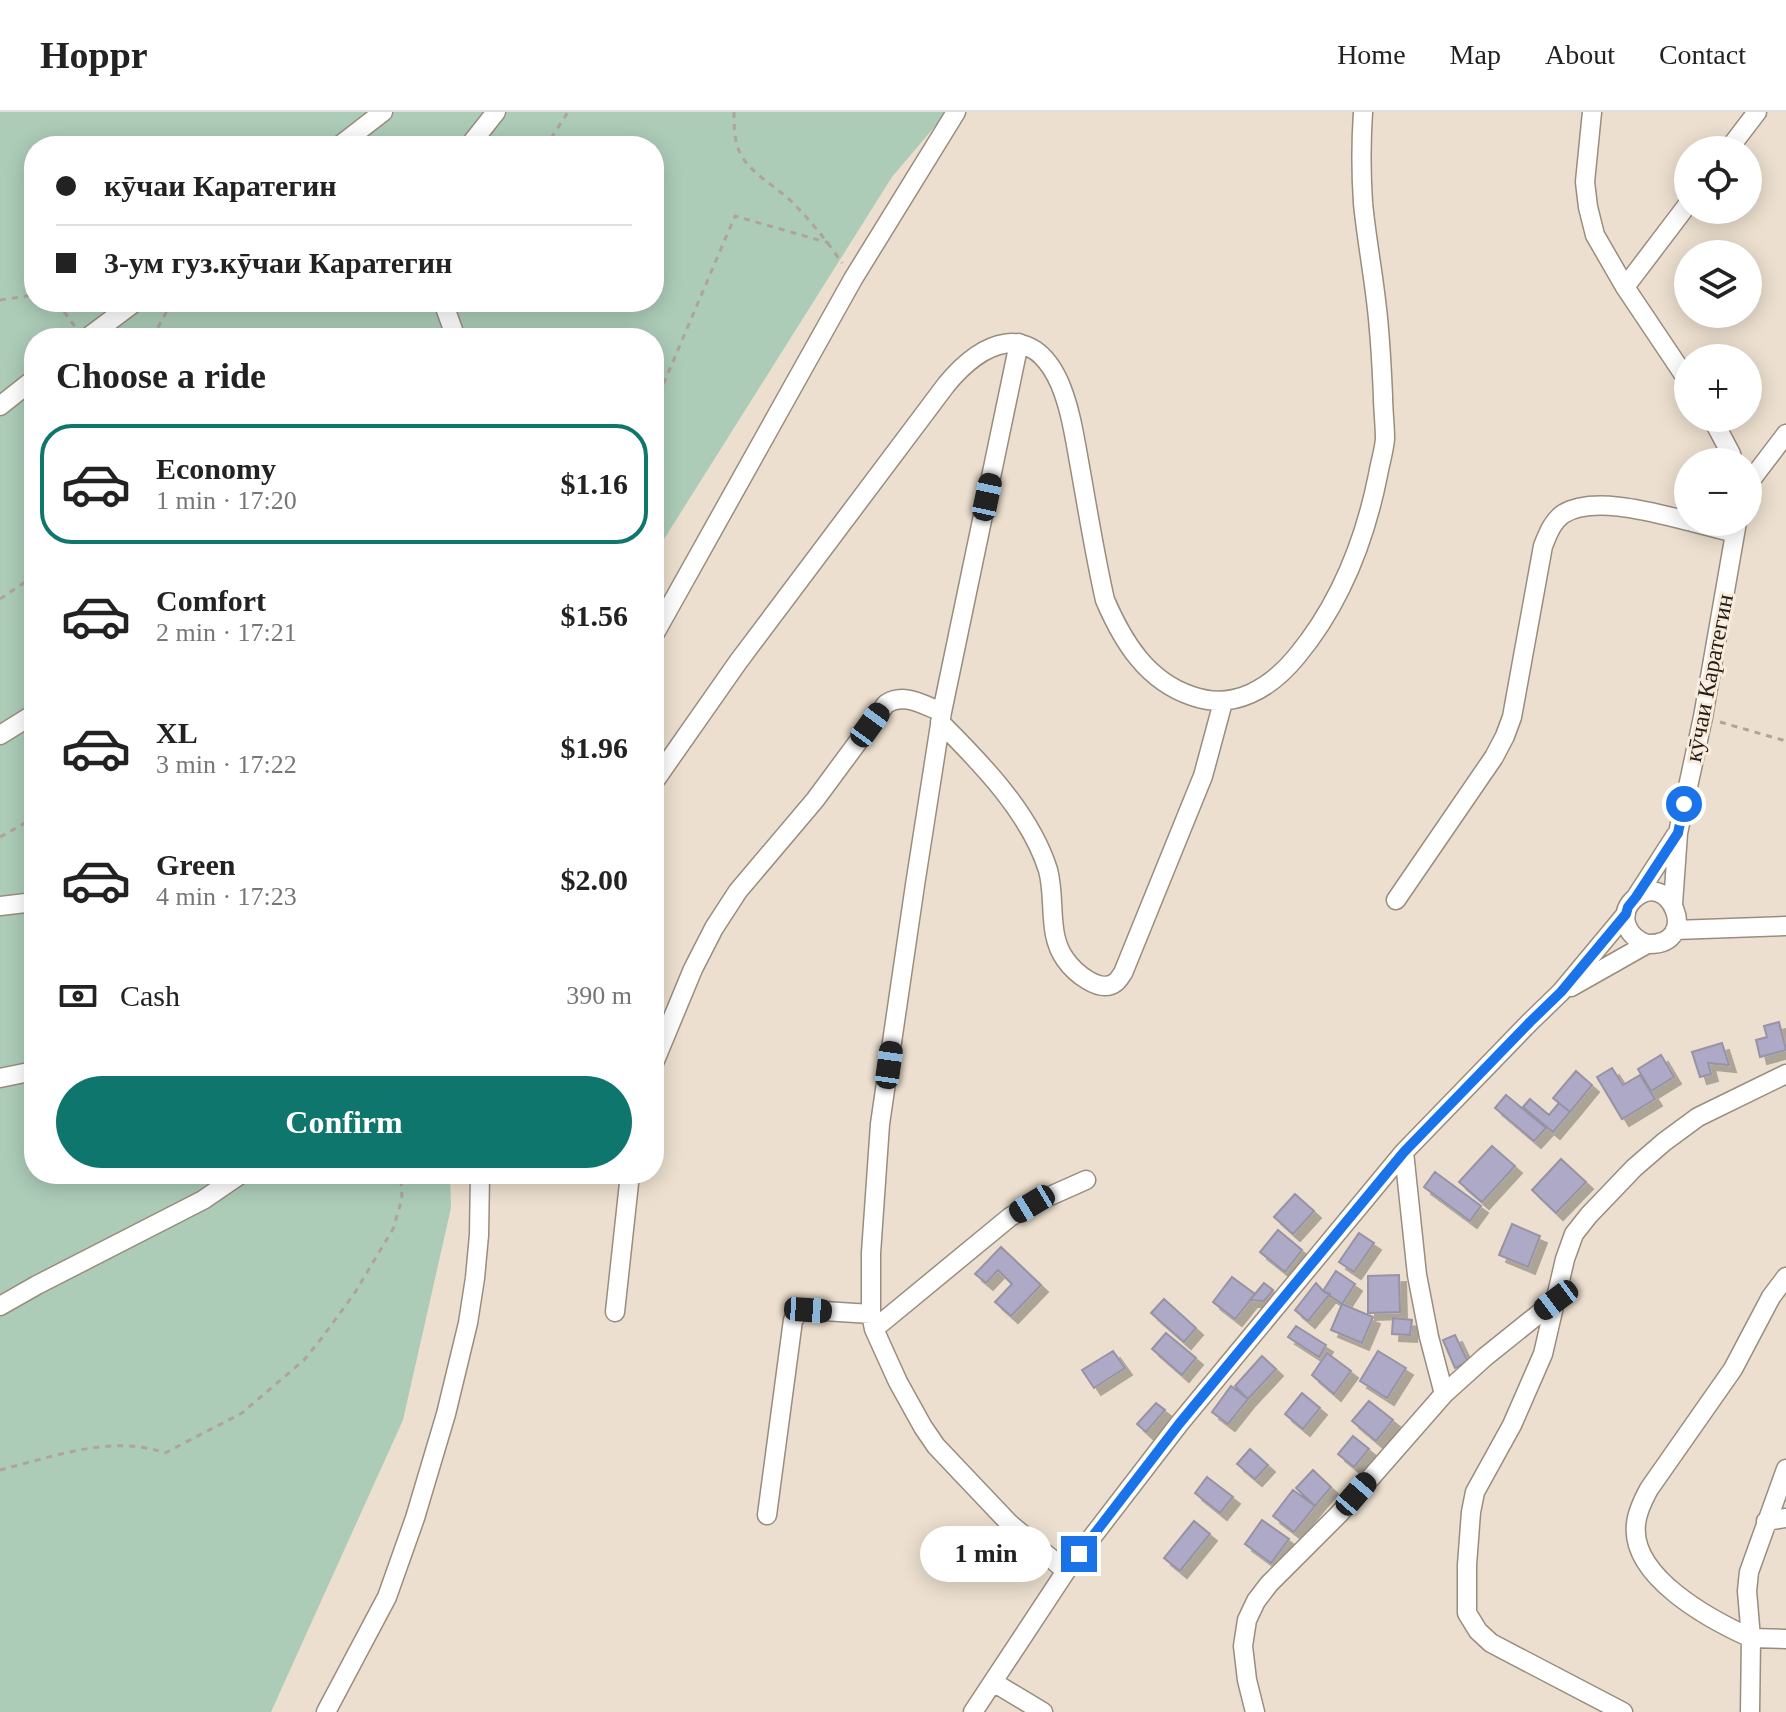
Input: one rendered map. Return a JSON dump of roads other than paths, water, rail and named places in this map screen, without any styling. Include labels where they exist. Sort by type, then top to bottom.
[{"type":"street","points":[[352,136],[383,112]]},
{"type":"street","points":[[477,136],[496,112]]},
{"type":"street","points":[[664,617],[853,279],[956,112]]},
{"type":"street","points":[[664,768],[738,662],[959,369],[994,345],[1019,343],[1041,355],[1059,383],[1075,440],[1105,600],[1114,621],[1147,669],[1162,682],[1189,695],[1223,702],[1257,691],[1290,665],[1344,583],[1372,507],[1385,442],[1379,329],[1364,204],[1361,151],[1363,112]]},
{"type":"street","points":[[1592,112],[1585,182],[1595,235],[1674,360]]},
{"type":"street","points":[[1739,136],[1757,112]]},
{"type":"street","points":[[1625,287],[1674,222]]},
{"type":"street","points":[[99,328],[121,312]]},
{"type":"street","points":[[1019,343],[941,717],[880,1124],[871,1253],[872,1321],[898,1382],[936,1446],[1009,1523],[1066,1571]]},
{"type":"street","points":[[0,406],[24,387]]},
{"type":"street","points":[[1762,466],[1786,434]]},
{"type":"street","points":[[1396,900],[1494,757],[1505,736],[1512,717],[1543,546],[1555,521],[1565,513],[1587,507],[1611,506],[1674,518]]},
{"type":"street","name":"кӯчаи Каратегин","points":[[1673,904],[1678,833],[1703,717],[1735,536]]},
{"type":"street","points":[[664,1039],[693,969],[738,891],[815,800],[886,704],[895,698],[906,699],[941,717],[1008,797],[1040,851],[1050,880],[1055,936],[1060,952],[1082,977],[1099,985],[1109,986],[1117,982],[1193,804],[1223,702]]},
{"type":"street","points":[[0,735],[24,720]]},
{"type":"street","name":"кӯчаи Каратегин","points":[[1636,897],[1678,833]]},
{"type":"street","points":[[1656,893],[1673,904],[1678,916],[1675,930],[1667,940],[1654,945],[1640,942],[1627,928],[1628,907],[1636,897],[1656,893]]},
{"type":"street","points":[[0,906],[24,903]]},
{"type":"street","points":[[973,1712],[1066,1571],[1179,1424],[1404,1152],[1561,992],[1626,914]]},
{"type":"street","points":[[1675,930],[1786,926]]},
{"type":"street","points":[[1561,992],[1647,944]]},
{"type":"street","points":[[0,1078],[24,1073]]},
{"type":"street","points":[[1623,1712],[1491,1643],[1478,1631],[1467,1613],[1467,1565],[1475,1492],[1512,1425],[1543,1354],[1565,1259],[1574,1234],[1634,1168],[1664,1142],[1698,1117],[1786,1074]]},
{"type":"street","points":[[1404,1152],[1417,1275],[1444,1394]]},
{"type":"street","points":[[767,1515],[793,1320],[799,1313],[808,1310],[872,1321],[1010,1217],[1086,1180]]},
{"type":"street","points":[[0,1306],[203,1200],[226,1184]]},
{"type":"street","points":[[326,1712],[387,1597],[415,1518],[446,1414],[468,1323],[475,1278],[480,1184]]},
{"type":"street","points":[[615,1312],[629,1184]]},
{"type":"street","points":[[1786,1277],[1771,1297],[1733,1369],[1649,1489],[1636,1524],[1636,1540],[1642,1558],[1699,1612],[1751,1638],[1786,1639]]},
{"type":"street","points":[[1255,1712],[1243,1646],[1247,1620],[1256,1601],[1339,1514],[1444,1394],[1556,1300]]},
{"type":"street","points":[[1750,1712],[1749,1572],[1786,1469]]},
{"type":"street","points":[[1766,1521],[1786,1518]]},
{"type":"street","points":[[993,1682],[1043,1712]]}]
